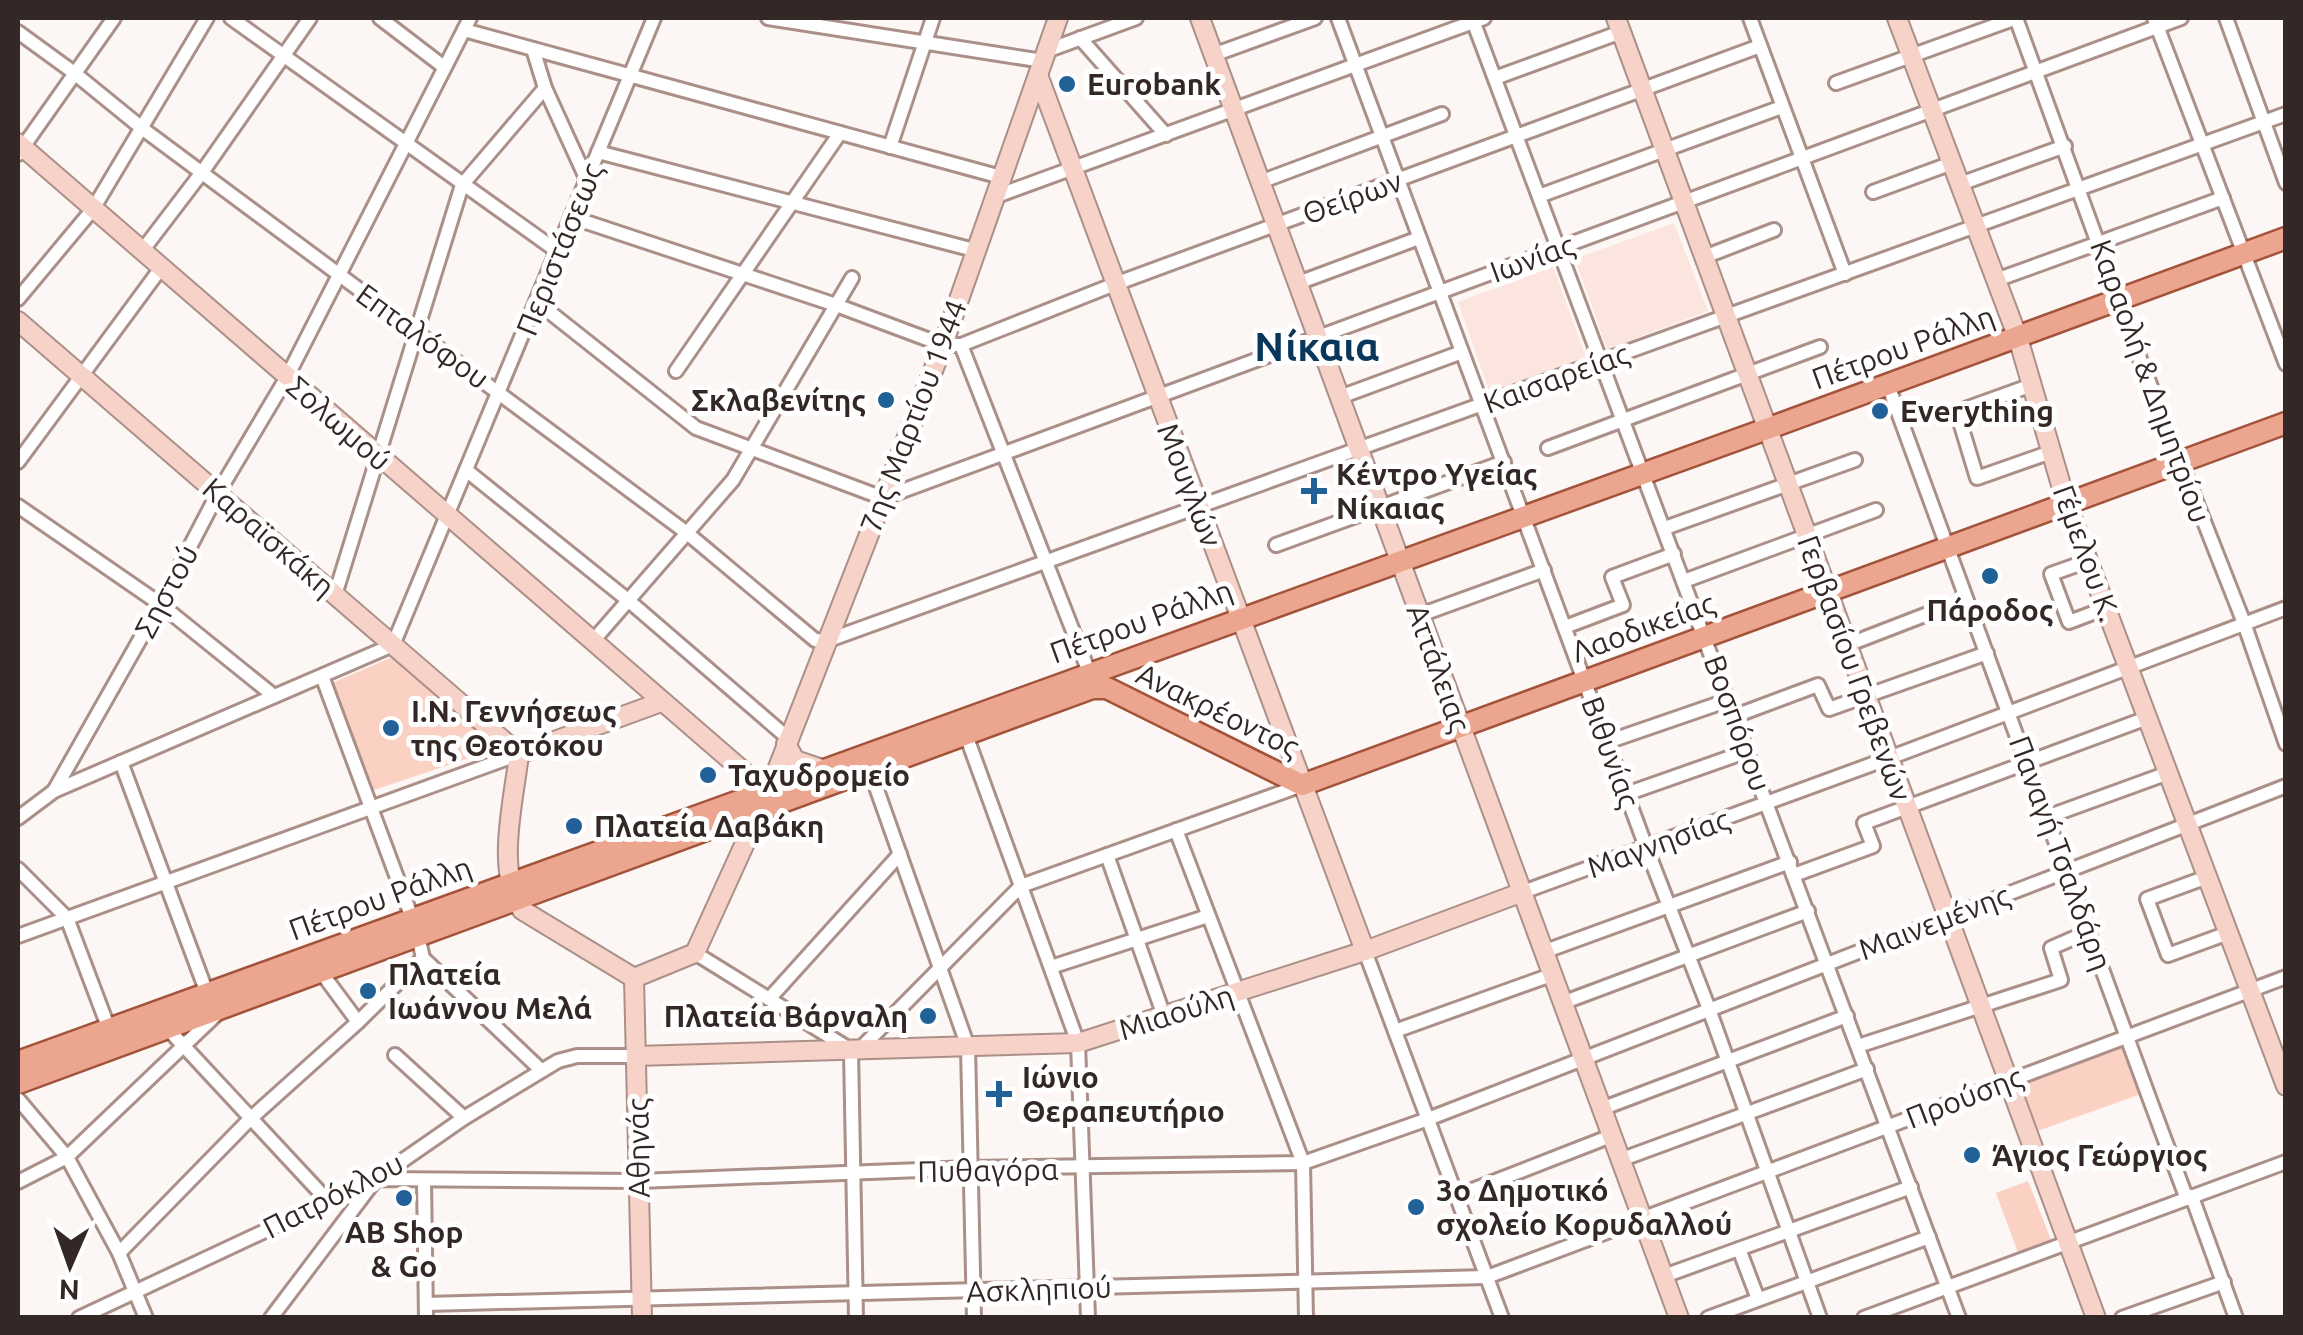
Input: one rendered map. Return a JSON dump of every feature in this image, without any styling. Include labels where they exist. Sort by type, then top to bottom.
[{"type":"main road","name":"Πέτρου Ράλλη","points":[[18,1062],[207,993],[513,892],[761,798],[822,769],[2286,238]]},
{"type":"main road","name":"Λαοδικείας","points":[[1302,785],[2286,423]]},
{"type":"main road","name":"Πέτρου Ράλλη","points":[[761,798],[870,770],[1092,688],[1107,688]]},
{"type":"main road","name":"Ανακρέοντος","points":[[1107,688],[1302,785]]},
{"type":"main road","name":"Πέτρου Ράλλη","points":[[18,1083],[321,972],[415,927]]},
{"type":"street","points":[[19,148],[114,18]]},
{"type":"street","points":[[18,299],[93,209],[207,18]]},
{"type":"street","points":[[231,18],[557,251]]},
{"type":"street","points":[[142,251],[310,18]]},
{"type":"street","points":[[380,18],[444,67]]},
{"type":"street","name":"Περιστάσεως","points":[[393,645],[654,18]]},
{"type":"street","points":[[768,18],[1042,62],[1080,38],[1136,18]]},
{"type":"street","points":[[890,147],[933,18]]},
{"type":"street","name":"7ης Μαρτίου 1944","points":[[761,798],[788,741],[884,498],[952,345],[974,250],[1058,18]]},
{"type":"street","name":"Αττάλειας","points":[[1200,18],[1679,1318]]},
{"type":"street","points":[[1213,54],[1315,18]]},
{"type":"street","name":"Βιθυνίας","points":[[1338,18],[1709,1009],[1820,1318]]},
{"type":"street","points":[[1750,18],[1845,274]]},
{"type":"street","name":"Γέμελου Κ.","points":[[1897,18],[2018,338],[2066,502],[2286,1086]]},
{"type":"street","points":[[1836,83],[2016,18]]},
{"type":"street","name":"Καραολή & Δημητρίου","points":[[2016,18],[2286,744]]},
{"type":"street","name":"Ιωνίας","points":[[884,498],[1932,110],[2156,22],[2181,18]]},
{"type":"street","points":[[2226,18],[2286,184]]},
{"type":"street","points":[[994,197],[1476,19]]},
{"type":"street","name":"Βοσπόρου","points":[[1476,19],[1558,248],[1960,1318]]},
{"type":"street","points":[[2156,22],[2243,254],[2280,331],[2286,364]]},
{"type":"street","points":[[467,24],[533,49],[629,77],[1001,177]]},
{"type":"street","name":"Σηστού","points":[[54,790],[286,377],[467,24]]},
{"type":"street","points":[[1495,78],[1619,25]]},
{"type":"street","name":"Γερβασίου Γρεβενών","points":[[1619,25],[2096,1318]]},
{"type":"street","name":"Επταλόφου","points":[[18,32],[142,129],[688,533],[815,640],[826,641]]},
{"type":"street","points":[[1080,38],[1166,134]]},
{"type":"street","name":"Θείρων","points":[[952,345],[1760,46]]},
{"type":"street","points":[[533,49],[545,88],[586,180]]},
{"type":"street","name":"Μουγλών","points":[[1042,62],[1072,169],[1364,951]]},
{"type":"street","points":[[335,595],[462,185],[545,88]]},
{"type":"street","points":[[1539,196],[1782,107]]},
{"type":"street","points":[[1260,182],[1442,114]]},
{"type":"street","name":"Καισαρείας","points":[[826,641],[2286,114]]},
{"type":"street","points":[[676,371],[840,134]]},
{"type":"street","points":[[1960,184],[2065,146]]},
{"type":"street","name":"Σολωμού","points":[[19,148],[661,702]]},
{"type":"street","points":[[598,152],[974,250]]},
{"type":"street","points":[[1873,192],[1952,163]]},
{"type":"street","points":[[1996,280],[2223,198]]},
{"type":"street","points":[[571,217],[952,345],[1001,455],[1088,672]]},
{"type":"street","points":[[1704,256],[1774,230]]},
{"type":"street","points":[[1298,282],[1419,238]]},
{"type":"street","points":[[18,462],[161,268]]},
{"type":"street","points":[[592,642],[719,500],[852,278]]},
{"type":"street","points":[[537,302],[696,428],[884,498]]},
{"type":"street","name":"Καραϊσκάκη","points":[[18,321],[519,754]]},
{"type":"street","points":[[1548,448],[1820,347]]},
{"type":"street","points":[[1340,397],[1462,352]]},
{"type":"street","name":"Παναγή Τσαλδάρη","points":[[1888,385],[2185,1194],[2192,1197],[2236,1318]]},
{"type":"street","points":[[2032,385],[1957,412],[1976,478],[2051,452]]},
{"type":"street","points":[[1665,528],[1855,460]]},
{"type":"street","points":[[1276,545],[1504,462]]},
{"type":"street","points":[[466,470],[629,601],[788,741],[795,760],[822,769]]},
{"type":"street","points":[[18,506],[160,604],[274,696]]},
{"type":"street","points":[[1684,580],[1876,510]]},
{"type":"street","points":[[1566,626],[1623,605],[1612,576],[1674,554]]},
{"type":"street","points":[[2088,560],[2051,574],[2070,622],[2106,608]]},
{"type":"street","points":[[1420,615],[1544,570]]},
{"type":"street","name":"Μαγνησίας","points":[[1520,893],[2286,608]]},
{"type":"street","points":[[1847,646],[1930,613]]},
{"type":"street","points":[[19,814],[54,790],[393,645]]},
{"type":"street","points":[[1735,716],[1818,684],[1829,709],[1987,653]]},
{"type":"street","points":[[322,676],[423,958],[541,1070]]},
{"type":"street","points":[[1607,742],[1729,700]]},
{"type":"street","points":[[18,936],[661,702],[742,770],[761,798],[695,953],[634,978],[522,910],[507,866],[519,754]]},
{"type":"street","points":[[1543,952],[1668,906],[1872,846],[1864,823],[2148,718]]},
{"type":"street","points":[[966,735],[1078,1043],[1088,1318]]},
{"type":"street","points":[[1626,794],[1748,751]]},
{"type":"street","points":[[121,762],[207,993]]},
{"type":"street","points":[[870,770],[968,1047],[974,1318]]},
{"type":"street","points":[[2048,817],[2168,773]]},
{"type":"street","name":"Λαοδικείας","points":[[1021,886],[1302,785]]},
{"type":"street","name":"Μαινεμένης","points":[[1582,1058],[2286,786]]},
{"type":"street","points":[[1176,830],[1302,1163],[1306,1318]]},
{"type":"street","points":[[768,999],[900,854]]},
{"type":"street","points":[[1107,855],[1164,1016]]},
{"type":"street","points":[[18,869],[67,918],[110,1028]]},
{"type":"street","points":[[2207,878],[2147,900],[2168,955],[2228,933]]},
{"type":"street","points":[[856,1318],[855,1050],[1021,886]]},
{"type":"street","name":"Μιαούλη","points":[[636,1056],[1078,1043],[1364,951],[1520,893]]},
{"type":"street","points":[[1562,1003],[1808,911]]},
{"type":"street","points":[[1051,968],[1208,916]]},
{"type":"street","points":[[1858,1046],[2061,980],[2051,948],[2090,931]]},
{"type":"street","points":[[1364,951],[1502,1318]]},
{"type":"street","points":[[695,953],[855,1050]]},
{"type":"street","points":[[118,1253],[250,1119],[423,958]]},
{"type":"street","points":[[321,972],[358,1022]]},
{"type":"street","points":[[1395,1032],[1551,975]]},
{"type":"street","name":"Προύσης","points":[[1643,1220],[2286,977]]},
{"type":"street","name":"Αθηνάς","points":[[634,978],[642,1309]]},
{"type":"street","points":[[18,1182],[67,1157],[225,1007]]},
{"type":"street","points":[[1601,1109],[1847,1016]]},
{"type":"street","points":[[168,1028],[327,1200]]},
{"type":"street","points":[[396,1054],[464,1118]]},
{"type":"street","name":"Πατρόκλου","points":[[80,1318],[376,1179],[464,1118],[568,1057],[636,1056]]},
{"type":"street","name":"Πυθαγόρα","points":[[376,1179],[639,1181],[971,1168],[1302,1163],[1428,1119],[1582,1058]]},
{"type":"street","points":[[1620,1160],[1867,1070]]},
{"type":"street","points":[[18,1099],[67,1157],[118,1253],[146,1318]]},
{"type":"street","points":[[1457,1196],[1611,1136]]},
{"type":"street","points":[[1864,1318],[2286,1162]]},
{"type":"street","points":[[271,1318],[376,1179]]},
{"type":"street","points":[[424,1180],[426,1310]]},
{"type":"street","points":[[1664,1276],[1910,1186]]},
{"type":"street","name":"Ασκληπιού","points":[[426,1310],[642,1309],[856,1294],[1487,1277],[1643,1220]]},
{"type":"street","points":[[1708,1318],[1930,1237]]},
{"type":"street","points":[[1739,1249],[1758,1299]]},
{"type":"street","points":[[2122,1318],[2224,1282]]},
{"type":"shaded area","points":[[1674,223],[1708,311],[1607,349],[1575,259]]},
{"type":"shaded area","points":[[1553,267],[1586,357],[1490,393],[1458,302]]},
{"type":"shaded area","points":[[395,656],[499,748],[371,791],[332,683]]},
{"type":"shaded area","points":[[2123,1043],[2141,1094],[2032,1133],[2015,1081]]},
{"type":"shaded area","points":[[2028,1181],[2051,1240],[2018,1253],[1996,1193]]},
{"type":"place","name":"Eurobank","points":[[1067,84]]},
{"type":"place","name":"Σκλαβενίτης","points":[[886,400]]},
{"type":"place","name":"Everything","points":[[1880,411]]},
{"type":"place","name":"Κέντρο Υγείας Νίκαιας","points":[[1314,491]]},
{"type":"place","name":"Πάροδος","points":[[1990,576]]},
{"type":"place","name":"Ι.Ν. Γεννήσεως της Θεοτόκου","points":[[391,728]]},
{"type":"place","name":"Ταχυδρομείο","points":[[708,775]]},
{"type":"place","name":"Πλατεία Δαβάκη","points":[[574,826]]},
{"type":"place","name":"Πλατεία Ιωάννου Μελά","points":[[368,991]]},
{"type":"place","name":"Πλατεία Βάρναλη","points":[[928,1016]]},
{"type":"place","name":"Ιώνιο Θεραπευτήριο","points":[[999,1094]]},
{"type":"place","name":"Άγιος Γεώργιος","points":[[1972,1155]]},
{"type":"place","name":"ΑΒ Shop & Go","points":[[404,1198]]},
{"type":"place","name":"3ο Δημοτικό σχολείο Κορυδαλλού","points":[[1416,1207]]},
{"type":"district","name":"Νίκαια","points":[[1317,346]]}]
